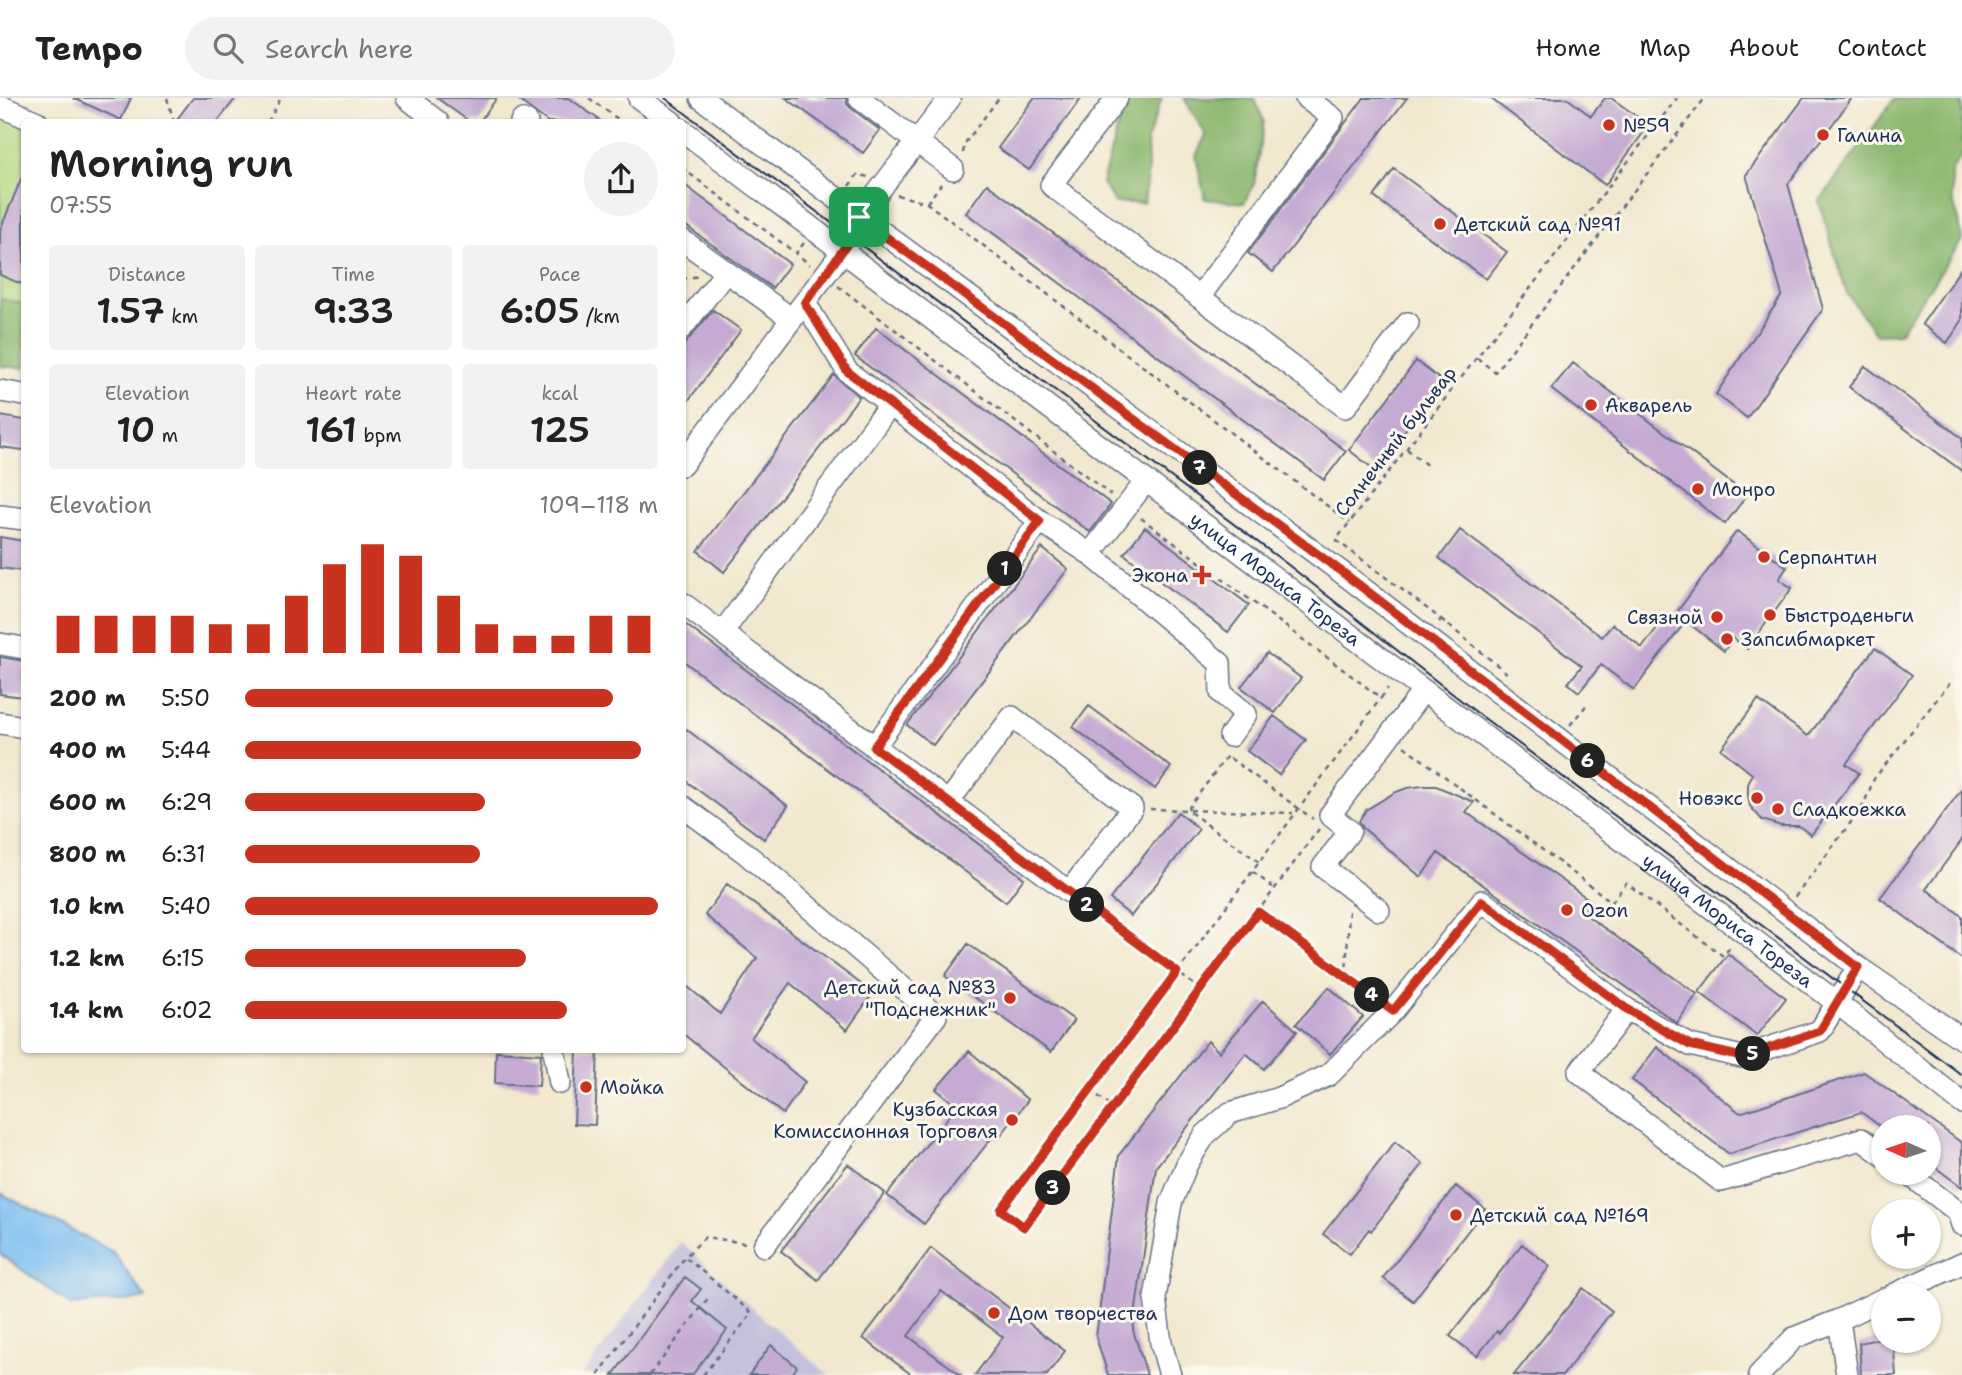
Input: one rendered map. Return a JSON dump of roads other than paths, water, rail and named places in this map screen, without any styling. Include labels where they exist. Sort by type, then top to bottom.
[{"type":"street","points":[[407,98],[434,119]]},
{"type":"street","points":[[639,98],[668,119]]},
{"type":"street","points":[[701,98],[1346,575],[1858,967],[1962,1039]]},
{"type":"street","points":[[859,98],[953,169]]},
{"type":"street","points":[[686,460],[825,276],[852,237],[859,217],[950,98]]},
{"type":"street","points":[[1117,98],[1051,186],[1345,407],[1408,323]]},
{"type":"street","points":[[1199,297],[1333,118],[1306,98]]},
{"type":"street","points":[[0,106],[30,119]]},
{"type":"street","name":"улица Мориса Тореза","points":[[686,134],[1836,1002],[1962,1103]]},
{"type":"street","points":[[686,243],[792,319]]},
{"type":"street","points":[[686,323],[726,272]]},
{"type":"street","points":[[805,303],[847,371],[1040,521],[1090,554],[1220,663],[1221,694],[1247,715],[1230,736]]},
{"type":"street","points":[[0,391],[21,394]]},
{"type":"street","points":[[722,633],[890,405]]},
{"type":"street","points":[[1090,554],[1146,481]]},
{"type":"street","points":[[0,516],[21,519]]},
{"type":"street","points":[[874,747],[1040,521]]},
{"type":"street","points":[[686,606],[1069,892],[1132,808],[1012,717],[949,801]]},
{"type":"street","points":[[0,644],[21,648]]},
{"type":"street","points":[[1378,910],[1323,867],[1350,831],[1326,820],[1423,691]]},
{"type":"street","points":[[0,723],[21,726]]},
{"type":"street","points":[[686,809],[744,852],[936,1016],[764,1246]]},
{"type":"street","points":[[1172,1374],[1161,1343],[1155,1298],[1171,1203],[1187,1164],[1206,1135],[1230,1113],[1279,1098],[1329,1075],[1393,1011],[1482,901],[1627,1009],[1690,1045],[1742,1057],[1820,1031],[1858,967]]},
{"type":"street","points":[[1627,1009],[1579,1072],[1721,1181],[1861,1139],[1871,1146]]},
{"type":"street","points":[[555,1053],[560,1083]]},
{"type":"street","points":[[1923,1185],[1958,1212],[1962,1225]]},
{"type":"street","points":[[1919,1283],[1962,1263]]},
{"type":"street","points":[[1759,1375],[1794,1338],[1871,1305]]},
{"type":"street","points":[[1839,1320],[1847,1375]]},
{"type":"water","points":[[0,1193],[113,1252],[146,1299],[71,1305],[0,1254]]},
{"type":"tram line","points":[[665,98],[1287,564],[1472,709],[1962,1075]]},
{"type":"place","name":"№59","points":[[1609,125]]},
{"type":"place","name":"Галина","points":[[1823,135]]},
{"type":"place","name":"Детский сад №91","points":[[1440,224]]},
{"type":"place","name":"Акварель","points":[[1591,405]]},
{"type":"place","name":"Монро","points":[[1698,489]]},
{"type":"place","name":"Серпантин","points":[[1764,557]]},
{"type":"place","name":"Экона","points":[[1202,575]]},
{"type":"place","name":"Быстроденьги","points":[[1770,615]]},
{"type":"place","name":"Связной","points":[[1717,617]]},
{"type":"place","name":"Запсибмаркет","points":[[1727,639]]},
{"type":"place","name":"Новэкс","points":[[1757,798]]},
{"type":"place","name":"Сладкоежка","points":[[1778,809]]},
{"type":"place","name":"Ozon","points":[[1567,910]]},
{"type":"place","name":"Детский сад №83 \"Подснежник\"","points":[[1010,998]]},
{"type":"place","name":"Мойка","points":[[586,1087]]},
{"type":"place","name":"Кузбасская Комиссионная Торговля","points":[[1012,1120]]},
{"type":"place","name":"Детский сад №169","points":[[1456,1215]]},
{"type":"place","name":"Дом творчества","points":[[994,1313]]}]
